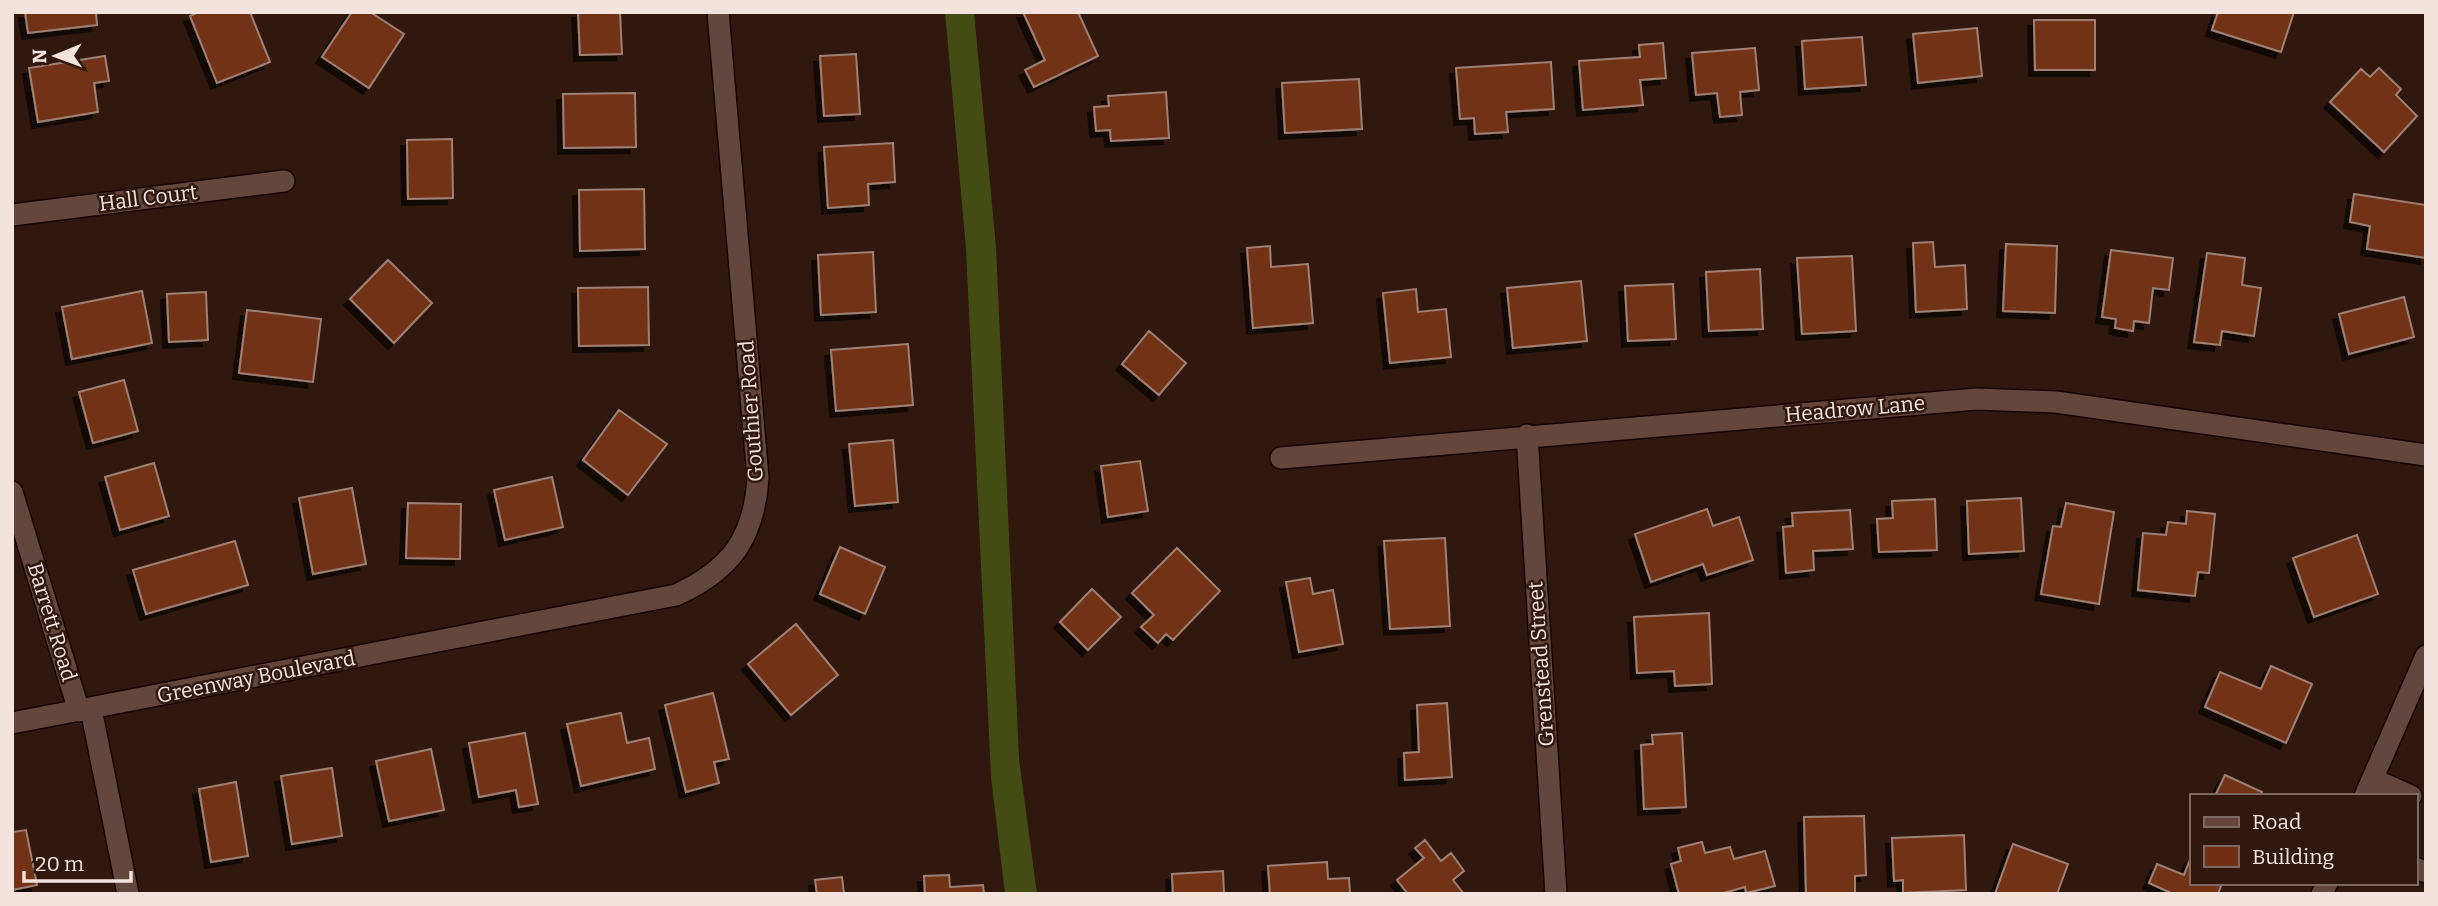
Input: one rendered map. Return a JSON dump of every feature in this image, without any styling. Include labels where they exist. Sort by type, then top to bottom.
[{"type":"street","name":"Gouthier Road","points":[[500,629],[676,595],[703,583],[726,564],[745,537],[756,506],[758,478],[718,12]]},
{"type":"street","name":"Hall Court","points":[[12,215],[284,181]]},
{"type":"street","name":"Headrow Lane","points":[[1281,458],[1527,435],[1977,400],[2056,402],[2426,455]]},
{"type":"street","name":"Grenstead Street","points":[[1527,435],[1556,894]]},
{"type":"street","name":"Barrett Road","points":[[12,492],[85,710],[128,894]]},
{"type":"street","name":"Greenway Boulevard","points":[[12,723],[500,629]]},
{"type":"street","points":[[2400,794],[2369,787],[2426,656]]},
{"type":"green space","points":[[945,12],[974,12],[996,247],[1019,759],[1037,894],[1005,894],[991,777],[966,249]]},
{"type":"building","points":[[25,12],[96,12],[97,25],[28,33]]},
{"type":"building","points":[[199,12],[250,12],[270,62],[217,83],[190,16]]},
{"type":"building","points":[[352,12],[370,12],[404,34],[369,88],[322,57]]},
{"type":"building","points":[[578,12],[620,12],[622,54],[580,55]]},
{"type":"building","points":[[1023,12],[1078,12],[1098,56],[1034,87],[1025,70],[1045,60]]},
{"type":"building","points":[[2218,12],[2294,12],[2281,52],[2212,30]]},
{"type":"building","points":[[2034,20],[2095,20],[2095,70],[2035,70]]},
{"type":"building","points":[[1977,28],[1982,76],[1918,83],[1913,34]]},
{"type":"building","points":[[1862,37],[1866,85],[1805,89],[1802,41]]},
{"type":"building","points":[[1663,43],[1666,78],[1640,80],[1643,105],[1583,110],[1579,61],[1640,57],[1639,45]]},
{"type":"building","points":[[1755,48],[1759,90],[1740,92],[1742,115],[1720,117],[1717,93],[1696,95],[1692,53]]},
{"type":"building","points":[[856,54],[860,114],[824,116],[820,56]]},
{"type":"building","points":[[105,56],[109,81],[94,83],[98,112],[38,122],[29,68]]},
{"type":"building","points":[[1551,62],[1554,109],[1506,112],[1508,132],[1475,134],[1474,118],[1460,119],[1456,68]]},
{"type":"building","points":[[2379,68],[2401,89],[2396,95],[2417,116],[2384,152],[2330,102],[2361,69],[2370,77]]},
{"type":"building","points":[[1359,79],[1362,129],[1285,133],[1282,83]]},
{"type":"building","points":[[1166,92],[1169,138],[1111,141],[1110,130],[1096,131],[1094,107],[1109,106],[1108,96]]},
{"type":"building","points":[[635,93],[636,147],[564,148],[563,94]]},
{"type":"building","points":[[452,139],[453,198],[408,199],[407,140]]},
{"type":"building","points":[[893,143],[895,182],[868,184],[869,205],[828,208],[824,147]]},
{"type":"building","points":[[644,189],[645,249],[580,251],[579,190]]},
{"type":"building","points":[[2354,194],[2426,205],[2426,258],[2367,249],[2370,226],[2350,222]]},
{"type":"building","points":[[1933,242],[1935,267],[1965,265],[1967,309],[1916,312],[1913,243]]},
{"type":"building","points":[[2006,244],[2057,246],[2055,313],[2003,311]]},
{"type":"building","points":[[1270,246],[1271,267],[1308,264],[1313,323],[1253,328],[1247,248]]},
{"type":"building","points":[[2111,250],[2173,258],[2169,290],[2153,288],[2149,323],[2134,321],[2133,331],[2115,328],[2116,319],[2102,317]]},
{"type":"building","points":[[873,252],[876,312],[821,315],[818,255]]},
{"type":"building","points":[[2207,253],[2245,258],[2242,285],[2261,288],[2254,336],[2222,331],[2220,345],[2194,342]]},
{"type":"building","points":[[1852,256],[1856,331],[1802,334],[1797,258]]},
{"type":"building","points":[[388,260],[432,303],[394,343],[350,299]]},
{"type":"building","points":[[1760,269],[1763,329],[1709,331],[1706,272]]},
{"type":"building","points":[[1581,281],[1587,341],[1513,348],[1507,288]]},
{"type":"building","points":[[1673,284],[1676,339],[1628,341],[1625,286]]},
{"type":"building","points":[[648,287],[649,345],[579,346],[578,288]]},
{"type":"building","points":[[1416,289],[1418,312],[1446,309],[1451,357],[1390,363],[1383,293]]},
{"type":"building","points":[[142,291],[152,343],[72,359],[62,307]]},
{"type":"building","points":[[206,292],[208,340],[169,342],[167,294]]},
{"type":"building","points":[[2404,297],[2414,337],[2349,354],[2339,314]]},
{"type":"building","points":[[247,310],[321,319],[313,382],[239,373]]},
{"type":"building","points":[[1149,331],[1186,363],[1159,395],[1122,364]]},
{"type":"building","points":[[908,344],[913,405],[836,411],[831,350]]},
{"type":"building","points":[[124,380],[138,431],[93,443],[79,392]]},
{"type":"building","points":[[619,410],[667,444],[628,495],[583,460]]},
{"type":"building","points":[[893,440],[898,502],[855,506],[849,444]]},
{"type":"building","points":[[1140,461],[1148,511],[1108,517],[1101,466]]},
{"type":"building","points":[[154,463],[169,516],[120,530],[105,477]]},
{"type":"building","points":[[552,477],[563,527],[505,540],[494,490]]},
{"type":"building","points":[[352,488],[366,564],[313,574],[299,498]]},
{"type":"building","points":[[2021,498],[2024,551],[1969,554],[1967,501]]},
{"type":"building","points":[[1935,499],[1937,550],[1879,552],[1877,519],[1893,518],[1892,501]]},
{"type":"building","points":[[408,503],[461,504],[460,559],[406,558]]},
{"type":"building","points":[[2066,503],[2114,512],[2099,604],[2041,594],[2053,526],[2061,527]]},
{"type":"building","points":[[1707,509],[1713,526],[1739,517],[1753,560],[1707,575],[1703,564],[1651,582],[1635,534]]},
{"type":"building","points":[[1850,510],[1853,549],[1813,551],[1814,570],[1786,573],[1783,527],[1793,526],[1792,513]]},
{"type":"building","points":[[2187,511],[2215,514],[2209,573],[2198,572],[2195,596],[2138,590],[2143,533],[2166,535],[2168,522],[2186,524]]},
{"type":"building","points":[[2357,535],[2378,594],[2314,617],[2293,558]]},
{"type":"building","points":[[1445,538],[1450,626],[1390,629],[1384,541]]},
{"type":"building","points":[[235,541],[248,585],[146,614],[133,570]]},
{"type":"building","points":[[840,547],[885,567],[865,614],[820,594]]},
{"type":"building","points":[[1177,548],[1220,591],[1173,640],[1166,634],[1158,643],[1141,627],[1154,615],[1132,593]]},
{"type":"building","points":[[1310,578],[1313,594],[1333,590],[1343,644],[1299,652],[1286,582]]},
{"type":"building","points":[[1092,589],[1121,617],[1088,650],[1060,622]]},
{"type":"building","points":[[1709,613],[1712,684],[1675,686],[1674,671],[1637,673],[1634,617]]},
{"type":"building","points":[[796,624],[838,675],[791,715],[748,664]]},
{"type":"building","points":[[2271,666],[2312,684],[2286,743],[2205,707],[2220,672],[2261,689]]},
{"type":"building","points":[[713,693],[729,759],[714,762],[719,783],[686,792],[665,705]]},
{"type":"building","points":[[1447,703],[1452,777],[1405,780],[1404,753],[1419,752],[1417,705]]},
{"type":"building","points":[[621,713],[627,743],[649,738],[655,769],[581,786],[567,724]]},
{"type":"building","points":[[525,733],[538,804],[519,807],[516,790],[479,797],[469,743]]},
{"type":"building","points":[[1682,733],[1686,807],[1644,809],[1641,745],[1653,744],[1652,735]]},
{"type":"building","points":[[431,749],[444,810],[389,821],[376,761]]},
{"type":"building","points":[[332,768],[342,836],[292,844],[281,776]]},
{"type":"building","points":[[2225,775],[2262,792],[2261,794],[2216,794]]},
{"type":"building","points":[[236,782],[248,856],[211,862],[199,789]]},
{"type":"building","points":[[1864,816],[1866,875],[1855,876],[1855,894],[1806,894],[1804,817]]},
{"type":"building","points":[[26,830],[37,885],[12,890],[12,832]]},
{"type":"building","points":[[1964,835],[1966,890],[1903,893],[1903,880],[1894,881],[1892,838]]},
{"type":"building","points":[[1425,840],[1441,861],[1451,853],[1464,871],[1453,880],[1464,894],[1408,894],[1397,880],[1424,858],[1415,848]]},
{"type":"building","points":[[1702,842],[1705,853],[1730,847],[1734,859],[1765,851],[1775,886],[1746,893],[1745,887],[1720,894],[1679,894],[1671,864],[1681,861],[1678,848]]},
{"type":"building","points":[[2013,844],[2068,864],[2057,894],[1995,894]]},
{"type":"building","points":[[2190,860],[2190,885],[2221,885],[2218,894],[2173,894],[2149,883],[2157,864],[2184,875]]},
{"type":"building","points":[[1327,862],[1328,879],[1349,878],[1350,894],[1270,894],[1268,866]]},
{"type":"building","points":[[1223,871],[1224,894],[1173,894],[1172,874]]},
{"type":"building","points":[[949,875],[950,887],[983,885],[984,894],[925,894],[924,876]]},
{"type":"building","points":[[842,877],[844,894],[817,894],[815,880]]}]
